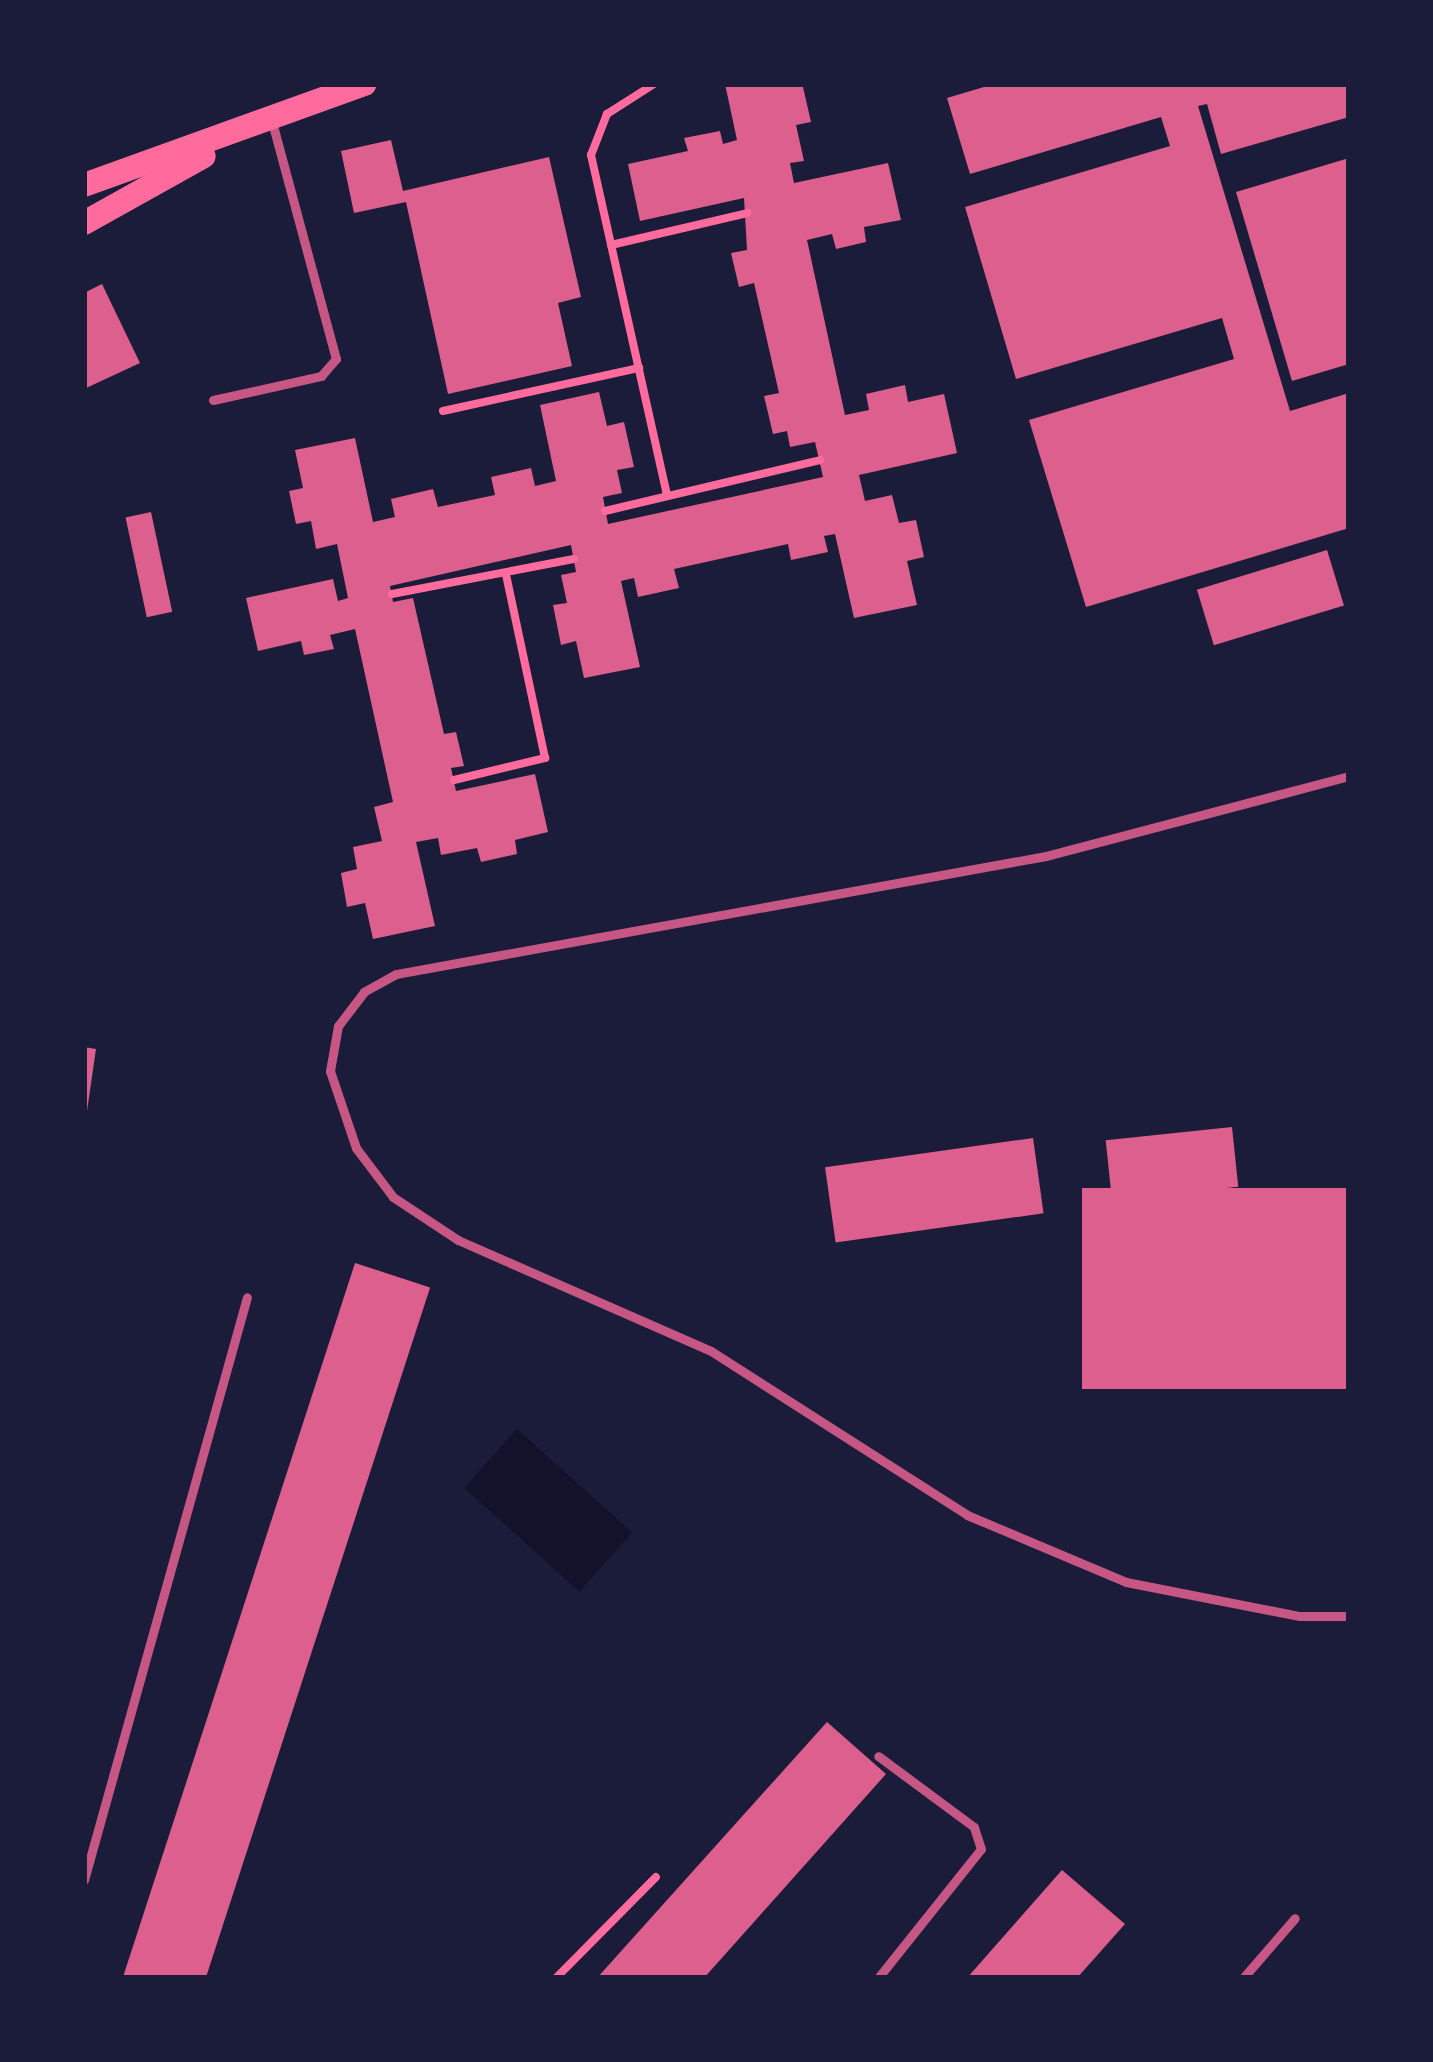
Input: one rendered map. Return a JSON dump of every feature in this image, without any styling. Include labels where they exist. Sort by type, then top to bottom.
[{"type":"main road","points":[[84,185],[364,84]]},
{"type":"main road","points":[[84,223],[265,123]]},
{"type":"lane","points":[[213,400],[321,376],[336,359],[265,123]]},
{"type":"lane","points":[[1349,776],[1046,856],[396,974],[364,992],[338,1026],[330,1071],[356,1148],[393,1197],[458,1240],[711,1352],[967,1515],[1126,1582],[1300,1616],[1349,1616]]},
{"type":"lane","points":[[84,1880],[247,1297]]},
{"type":"lane","points":[[878,1756],[974,1827],[981,1849],[878,1978]]},
{"type":"lane","points":[[1244,1978],[1295,1918]]},
{"type":"path","points":[[654,84],[607,114],[591,155],[667,496]]},
{"type":"path","points":[[611,245],[747,213]]},
{"type":"path","points":[[443,411],[639,368]]},
{"type":"path","points":[[605,511],[820,460]]},
{"type":"path","points":[[392,594],[574,559]]},
{"type":"path","points":[[454,780],[545,758],[506,574]]},
{"type":"path","points":[[556,1978],[656,1877]]},
{"type":"shaded area","points":[[517,1429],[632,1533],[579,1591],[464,1488]]},
{"type":"building","points":[[725,84],[803,87],[811,122],[796,125],[804,161],[790,163],[794,183],[888,163],[901,220],[864,227],[866,242],[836,249],[832,234],[807,240],[845,415],[869,410],[866,394],[905,385],[908,402],[944,394],[957,453],[859,475],[865,501],[892,495],[899,523],[916,520],[924,557],[907,561],[917,605],[854,618],[835,534],[824,536],[828,552],[791,560],[788,544],[674,569],[679,588],[638,597],[634,578],[621,581],[640,667],[584,678],[576,641],[561,645],[553,605],[567,603],[561,575],[576,572],[571,545],[390,586],[393,602],[413,598],[444,734],[456,732],[464,766],[451,768],[456,791],[535,774],[548,832],[515,840],[517,854],[481,862],[477,848],[441,855],[438,838],[416,842],[435,926],[373,939],[365,903],[347,907],[341,873],[357,869],[353,847],[382,841],[374,807],[393,802],[355,629],[330,635],[334,649],[304,655],[301,641],[258,651],[246,598],[333,579],[338,601],[348,598],[337,544],[316,549],[311,521],[296,524],[289,491],[303,488],[295,450],[355,438],[373,522],[395,517],[391,499],[433,489],[438,507],[495,495],[491,477],[531,468],[535,486],[556,481],[540,405],[599,392],[607,426],[624,422],[634,467],[617,470],[622,493],[603,497],[608,524],[823,477],[815,442],[790,447],[787,431],[773,434],[764,396],[779,393],[754,283],[739,287],[731,253],[747,250],[744,198],[640,221],[628,164],[688,151],[684,138],[720,131],[723,144],[737,140]]},
{"type":"building","points":[[994,84],[1349,84],[1349,117],[1221,154],[1207,104],[1198,106],[1290,411],[1349,393],[1349,528],[1086,607],[1029,420],[1234,359],[1222,318],[1016,379],[965,207],[1170,146],[1161,117],[970,174],[947,98]]},
{"type":"building","points":[[391,140],[403,191],[549,157],[581,297],[558,303],[572,366],[448,394],[406,202],[354,213],[341,151]]},
{"type":"building","points":[[1349,158],[1349,364],[1292,381],[1236,192]]},
{"type":"building","points":[[102,284],[140,363],[84,389],[84,293]]},
{"type":"building","points":[[151,512],[172,612],[147,617],[126,517]]},
{"type":"building","points":[[1327,550],[1344,605],[1214,645],[1197,590]]},
{"type":"building","points":[[84,1047],[96,1049],[87,1111],[84,1111]]},
{"type":"building","points":[[1232,1127],[1238,1187],[1112,1200],[1106,1140]]},
{"type":"building","points":[[1033,1138],[1044,1213],[836,1242],[825,1167]]},
{"type":"building","points":[[1082,1188],[1349,1188],[1349,1389],[1082,1389]]},
{"type":"building","points":[[355,1263],[430,1287],[206,1978],[123,1978]]},
{"type":"building","points":[[827,1722],[886,1774],[704,1978],[597,1978]]},
{"type":"building","points":[[1062,1870],[1125,1924],[1077,1978],[967,1978]]}]
